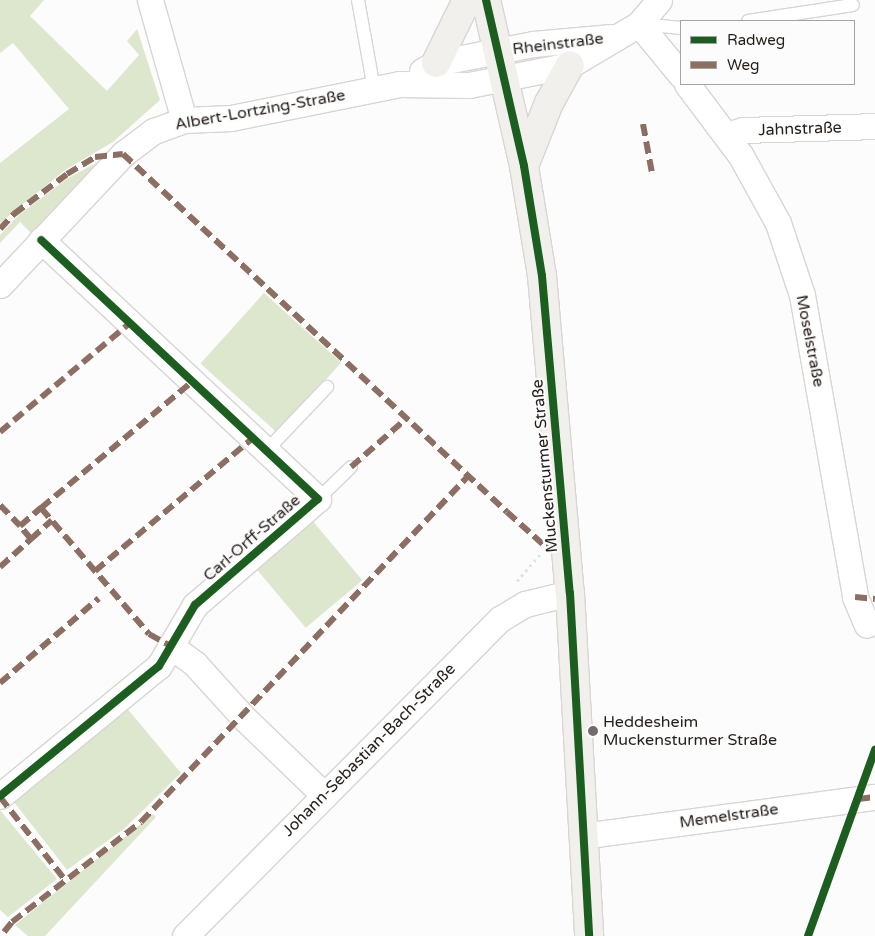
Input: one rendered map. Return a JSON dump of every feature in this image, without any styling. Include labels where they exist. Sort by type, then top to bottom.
[{"type":"main road","points":[[436,63],[466,0]]},
{"type":"main road","name":"Muckensturmer Straße","points":[[486,0],[524,166],[542,276],[570,593],[589,936]]},
{"type":"main road","points":[[524,166],[549,104],[570,65]]},
{"type":"street","points":[[150,0],[184,120]]},
{"type":"street","name":"Rheinstraße","points":[[505,77],[570,65],[639,24],[659,0]]},
{"type":"street","points":[[639,24],[680,75]]},
{"type":"street","name":"Rheinstraße","points":[[499,51],[533,44],[617,37]]},
{"type":"street","name":"Albert-Lortzing-Straße","points":[[399,84],[436,63],[499,51]]},
{"type":"street","name":"Albert-Lortzing-Straße","points":[[0,285],[123,154],[154,131],[184,120],[231,118],[399,84],[469,85],[505,77]]},
{"type":"street","name":"Moselstraße","points":[[688,85],[726,135],[778,223],[802,295],[854,597],[867,625]]},
{"type":"street","name":"Jahnstraße","points":[[726,135],[743,130],[875,126]]},
{"type":"street","name":"Carl-Orff-Straße","points":[[0,796],[159,666],[195,605],[318,499],[268,450],[42,240]]},
{"type":"street","name":"Johann-Sebastian-Bach-Straße","points":[[185,936],[500,619],[524,604],[570,593]]},
{"type":"street","points":[[172,646],[196,664],[243,717],[324,795]]},
{"type":"street","name":"Memelstraße","points":[[582,836],[875,797]]},
{"type":"lane","points":[[358,0],[374,88]]},
{"type":"lane","points":[[754,20],[853,4]]},
{"type":"lane","points":[[639,24],[680,28]]},
{"type":"lane","points":[[268,450],[327,387]]},
{"type":"lane","points":[[318,499],[351,467]]},
{"type":"green space","points":[[0,0],[44,0],[30,16],[107,91],[139,55],[127,41],[137,29],[160,100],[113,142],[65,170],[0,223],[0,163],[69,109],[13,43],[0,53]]},
{"type":"green space","points":[[102,160],[32,234],[20,222],[0,243],[0,235],[19,215],[68,178]]},
{"type":"green space","points":[[264,293],[341,363],[278,433],[200,364]]},
{"type":"green space","points":[[311,519],[362,580],[306,628],[254,567]]},
{"type":"green space","points":[[126,707],[181,773],[125,828],[67,870],[14,802]]},
{"type":"green space","points":[[0,810],[57,879],[8,917],[0,910]]},
{"type":"green space","points":[[153,814],[156,817],[45,936],[28,936],[15,925]]},
{"type":"marked path","points":[[643,124],[652,173]]},
{"type":"marked path","points":[[0,229],[14,214],[67,174],[95,157],[123,154],[546,547],[566,546]]},
{"type":"marked path","points":[[0,432],[130,323]]},
{"type":"marked path","points":[[41,508],[193,381]]},
{"type":"marked path","points":[[351,467],[407,418]]},
{"type":"marked path","points":[[95,571],[254,437]]},
{"type":"marked path","points":[[4,932],[12,922],[141,822],[468,476]]},
{"type":"marked path","points":[[0,505],[20,526],[41,508],[149,634],[172,647]]},
{"type":"marked path","points":[[31,539],[52,520]]},
{"type":"marked path","points":[[0,567],[31,539],[20,526]]},
{"type":"marked path","points":[[855,597],[875,599]]},
{"type":"marked path","points":[[0,683],[99,598]]},
{"type":"marked path","points":[[0,797],[65,880]]},
{"type":"marked path","points":[[858,799],[875,797]]},
{"type":"cycle path","points":[[486,0],[524,166],[542,276],[570,593],[589,936]]},
{"type":"cycle path","points":[[0,796],[159,666],[195,605],[318,499],[41,240]]},
{"type":"cycle path","points":[[808,936],[875,750]]},
{"type":"place","name":"Heddesheim Muckensturmer Straße","points":[[593,731]]}]
